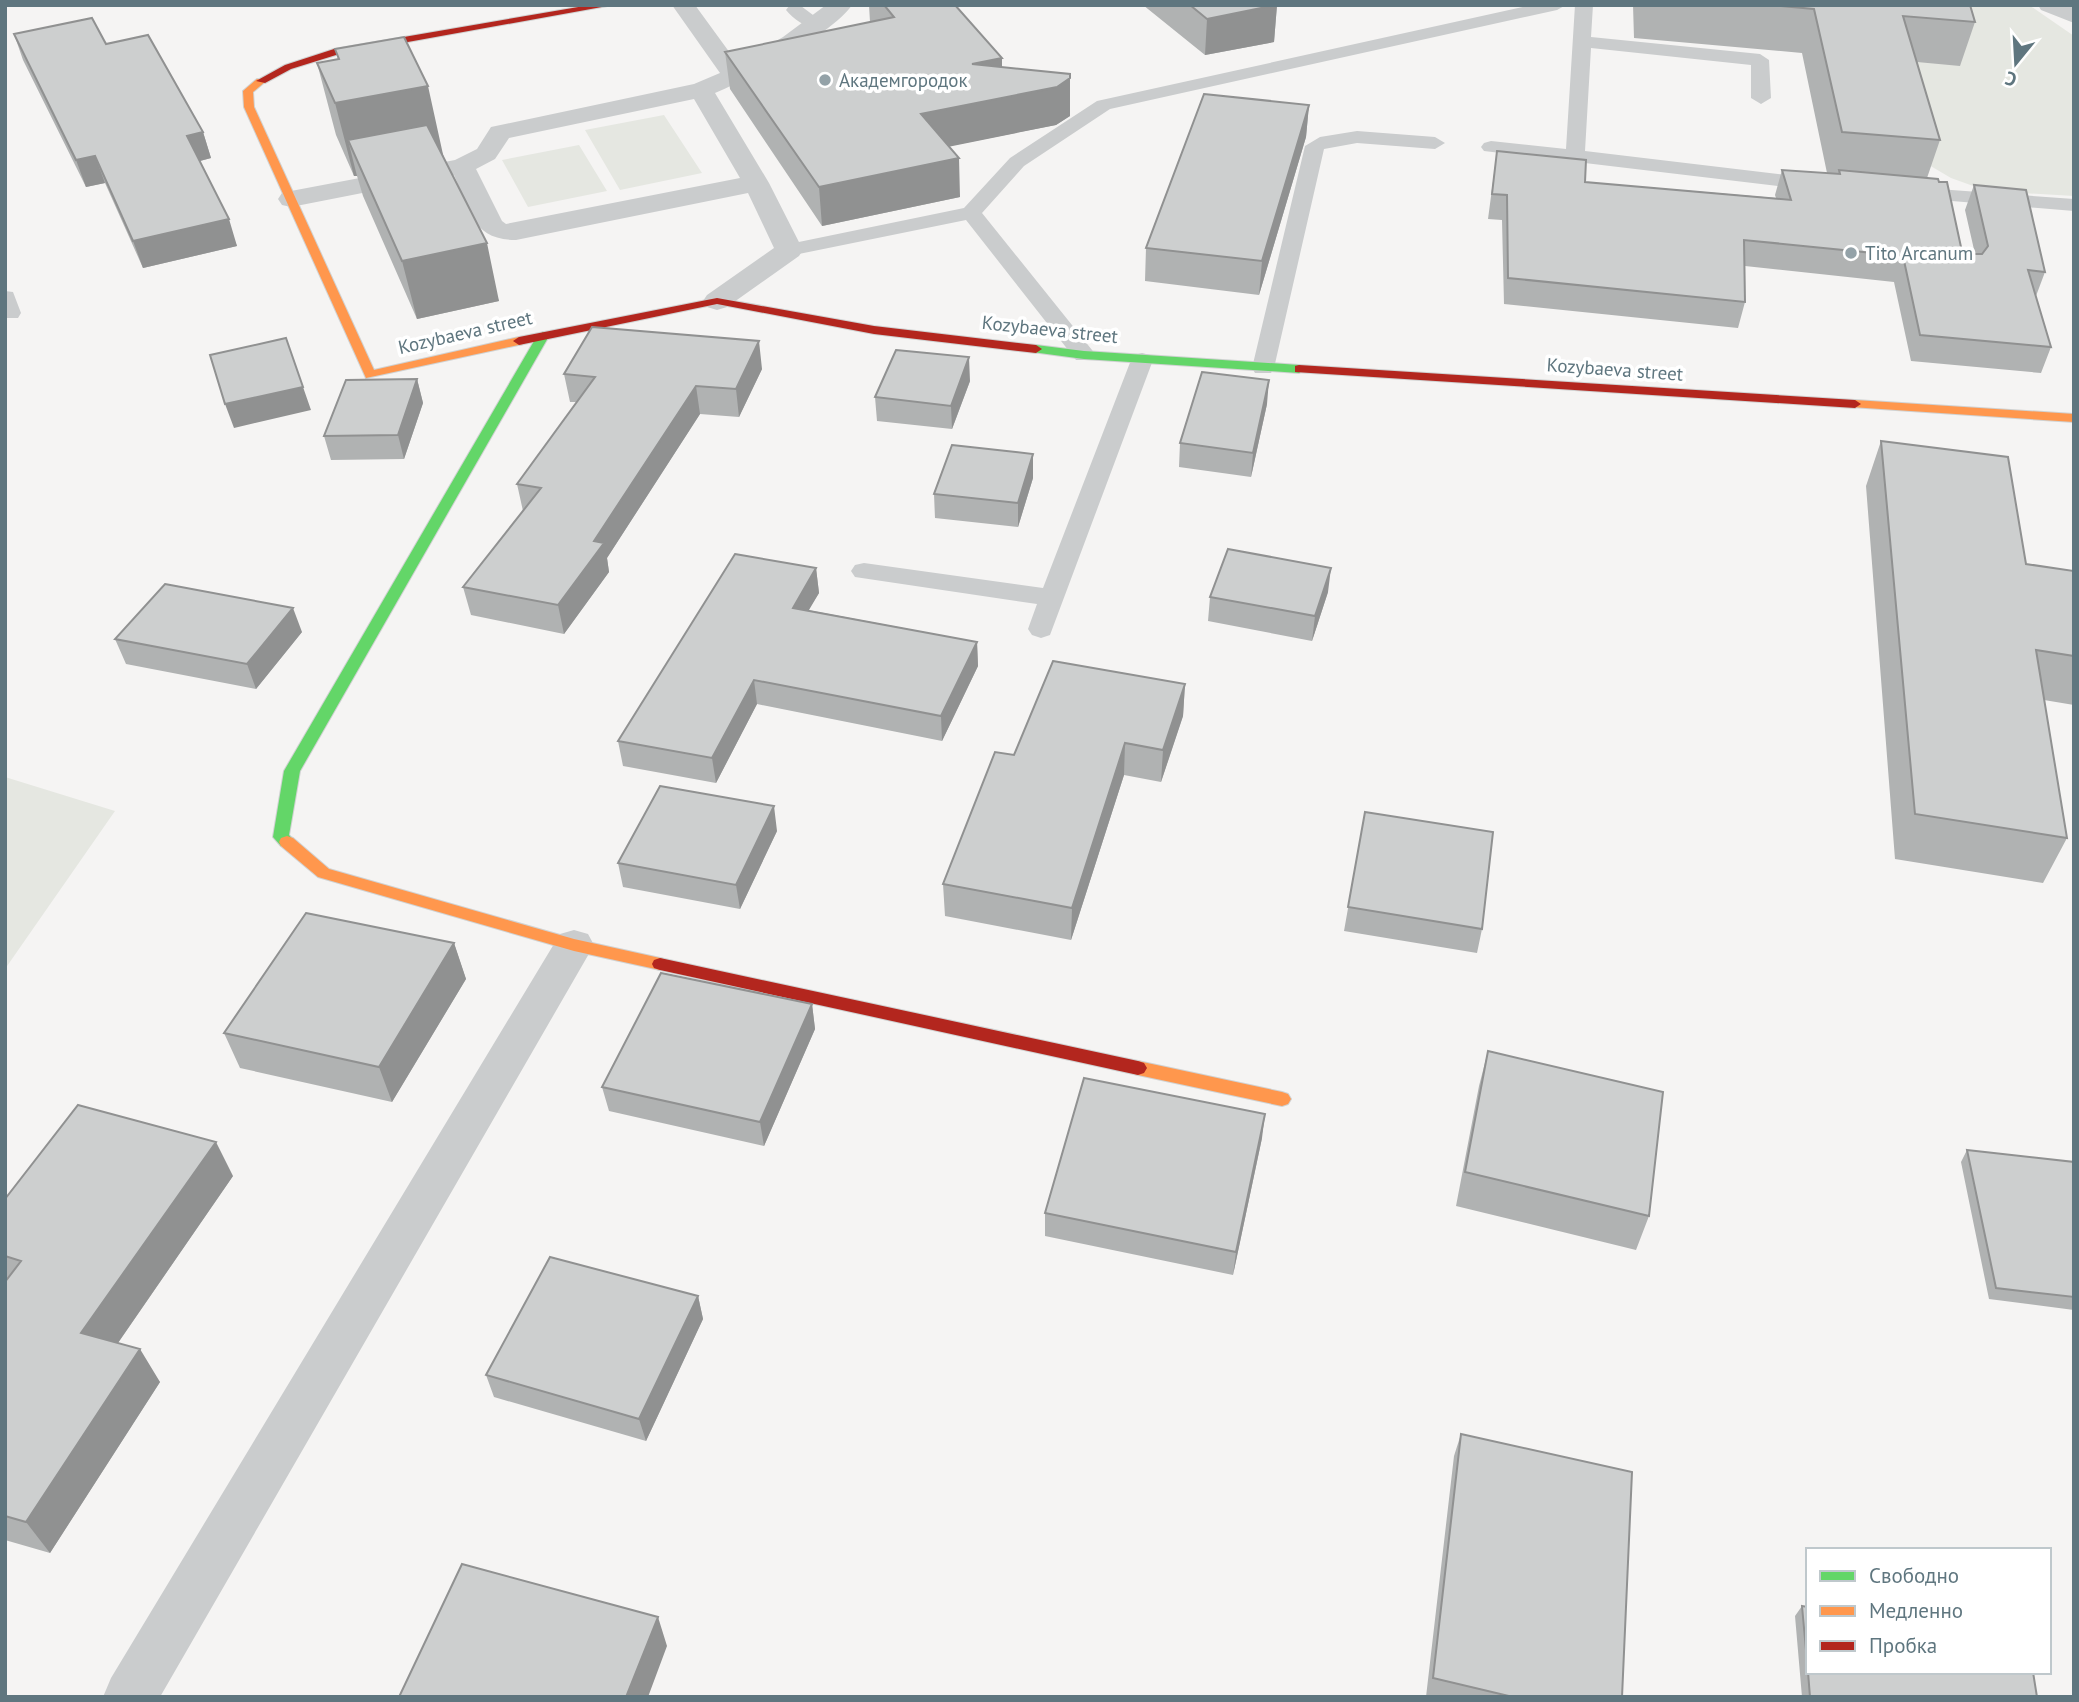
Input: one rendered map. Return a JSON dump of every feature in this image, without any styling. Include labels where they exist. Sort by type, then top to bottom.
[{"type":"street","name":"Kozybaeva street","points":[[608,5],[364,45],[298,61],[270,74],[248,91],[247,99],[370,375],[542,336],[717,301],[874,330],[1084,355],[2074,418]]},
{"type":"street","points":[[682,5],[735,77]]},
{"type":"street","points":[[291,199],[462,166],[486,154],[500,132],[701,90],[735,77],[841,5]]},
{"type":"street","points":[[2049,5],[2074,16]]},
{"type":"street","points":[[701,90],[756,183],[789,250],[717,301]]},
{"type":"street","points":[[462,166],[491,226],[500,232],[516,232],[756,183]]},
{"type":"street","points":[[542,336],[292,771],[281,837],[324,873],[574,945],[1282,1099]]},
{"type":"street","points":[[130,1697],[574,945]]},
{"type":"lane","points":[[789,250],[971,214],[1017,162],[1104,105],[1557,5]]},
{"type":"lane","points":[[1575,156],[1584,5]]},
{"type":"lane","points":[[795,9],[816,24]]},
{"type":"lane","points":[[1582,42],[1760,60],[1761,98]]},
{"type":"lane","points":[[1263,368],[1315,146],[1325,139],[1347,138],[1435,143]]},
{"type":"lane","points":[[1491,147],[1841,188]]},
{"type":"lane","points":[[1895,193],[2074,205]]},
{"type":"lane","points":[[1949,195],[1954,221]]},
{"type":"lane","points":[[971,214],[1084,355]]},
{"type":"lane","points":[[1041,629],[1142,360]]},
{"type":"lane","points":[[864,572],[1053,598]]},
{"type":"shaded area","points":[[1950,5],[2029,5],[2074,36],[2074,196],[1987,191],[1951,178],[1917,158],[1890,60]]},
{"type":"shaded area","points":[[664,115],[702,173],[620,190],[585,130]]},
{"type":"shaded area","points":[[579,145],[607,191],[528,207],[502,160]]},
{"type":"shaded area","points":[[5,777],[115,811],[5,969]]},
{"type":"building","points":[[884,5],[955,5],[1002,58],[972,64],[1070,74],[1070,78],[1057,87],[921,114],[959,158],[819,187],[725,52],[894,17]]},
{"type":"building","points":[[1190,5],[1276,5],[1207,19]]},
{"type":"building","points":[[1768,5],[1970,5],[1975,22],[1903,16],[1940,140],[1842,132],[1814,9]]},
{"type":"building","points":[[92,18],[106,44],[148,35],[203,132],[187,136],[229,219],[133,241],[95,156],[76,160],[14,34]]},
{"type":"building","points":[[404,37],[428,86],[335,103],[317,63],[339,59],[335,49]]},
{"type":"building","points":[[1204,94],[1309,105],[1262,261],[1146,248]]},
{"type":"building","points":[[427,125],[487,243],[402,261],[348,140]]},
{"type":"building","points":[[1497,151],[1586,160],[1585,182],[1791,200],[1782,170],[1840,174],[1839,170],[1938,179],[1939,182],[1947,182],[1961,247],[1966,254],[1982,254],[1988,246],[1974,185],[2026,190],[2045,272],[2028,270],[2051,347],[1920,335],[1903,256],[1744,240],[1745,302],[1508,278],[1507,195],[1492,194]]},
{"type":"building","points":[[592,327],[759,341],[736,389],[696,386],[594,541],[604,543],[558,605],[463,587],[541,488],[517,484],[595,377],[564,374]]},
{"type":"building","points":[[286,338],[303,387],[225,404],[210,355]]},
{"type":"building","points":[[896,350],[969,357],[951,406],[875,397]]},
{"type":"building","points":[[1202,372],[1269,380],[1253,453],[1180,443]]},
{"type":"building","points":[[417,379],[398,435],[324,436],[346,380]]},
{"type":"building","points":[[1881,441],[2008,457],[2026,564],[2074,571],[2074,656],[2036,650],[2067,838],[1915,814]]},
{"type":"building","points":[[952,445],[1033,454],[1018,503],[934,494]]},
{"type":"building","points":[[1228,549],[1331,568],[1315,616],[1210,597]]},
{"type":"building","points":[[735,554],[816,568],[793,608],[977,642],[941,716],[754,680],[712,758],[618,741]]},
{"type":"building","points":[[165,584],[293,608],[247,664],[115,639]]},
{"type":"building","points":[[1053,661],[1185,684],[1163,750],[1125,743],[1072,908],[943,884],[995,752],[1014,755]]},
{"type":"building","points":[[660,786],[774,806],[736,885],[618,863]]},
{"type":"building","points":[[1365,812],[1493,832],[1482,929],[1348,907]]},
{"type":"building","points":[[306,913],[454,943],[379,1067],[224,1033]]},
{"type":"building","points":[[661,973],[812,1004],[760,1122],[602,1087]]},
{"type":"building","points":[[1488,1051],[1663,1092],[1649,1216],[1465,1172]]},
{"type":"building","points":[[1084,1078],[1265,1114],[1236,1252],[1045,1213]]},
{"type":"building","points":[[78,1105],[216,1142],[81,1333],[140,1349],[26,1522],[5,1516],[5,1282],[21,1261],[5,1256],[5,1199]]},
{"type":"building","points":[[1967,1150],[2074,1162],[2074,1297],[1996,1288]]},
{"type":"building","points":[[550,1257],[698,1296],[639,1419],[486,1375]]},
{"type":"building","points":[[1461,1434],[1632,1472],[1622,1697],[1513,1697],[1433,1678]]},
{"type":"building","points":[[462,1564],[658,1617],[626,1697],[399,1697]]},
{"type":"building","points":[[1802,1606],[1806,1607],[1806,1650]]},
{"type":"building","points":[[1808,1674],[2033,1674],[2037,1697],[1810,1697]]},
{"type":"traffic: fast","points":[[287,842],[281,837],[292,771],[543,336]]},
{"type":"traffic: fast","points":[[1036,349],[1084,355],[1299,369]]},
{"type":"traffic: slow","points":[[261,81],[248,91],[249,107],[370,375],[519,341]]},
{"type":"traffic: slow","points":[[1855,404],[2074,418]]},
{"type":"traffic: slow","points":[[287,842],[324,873],[574,945],[660,964]]},
{"type":"traffic: slow","points":[[1138,1068],[1282,1099]]},
{"type":"traffic: jam","points":[[261,81],[288,67],[334,52],[608,5]]},
{"type":"traffic: jam","points":[[519,341],[717,301],[874,330],[1036,349]]},
{"type":"traffic: jam","points":[[1299,369],[1855,404]]},
{"type":"traffic: jam","points":[[660,964],[1138,1068]]},
{"type":"place","name":"Академгородок","points":[[825,80]]},
{"type":"place","name":"Tito Arcanum","points":[[1851,253]]}]
